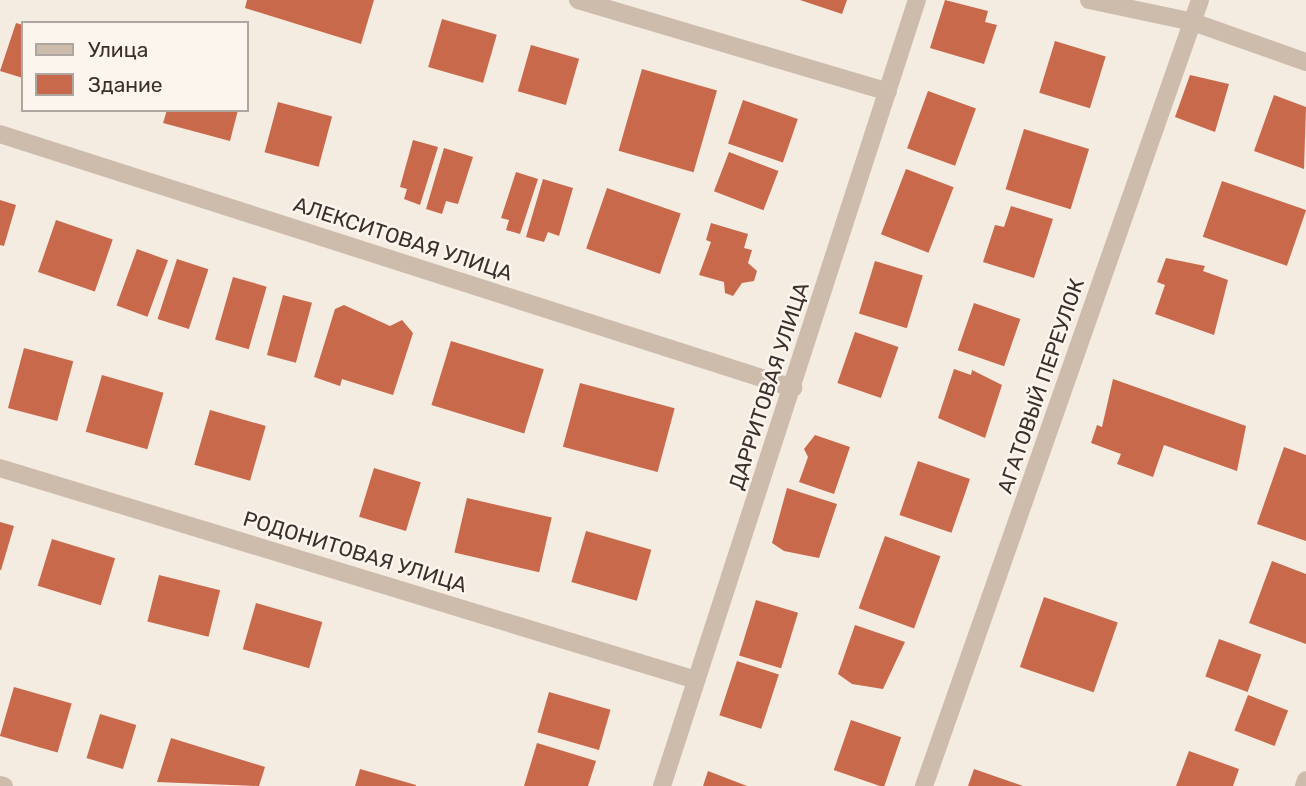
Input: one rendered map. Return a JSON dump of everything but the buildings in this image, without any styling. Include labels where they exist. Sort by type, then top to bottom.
[{"type":"street","points":[[578,0],[888,92]]},
{"type":"street","name":"ДАРРИТОВАЯ УЛИЦА","points":[[662,786],[917,0]]},
{"type":"street","points":[[1089,0],[1193,22],[1306,62]]},
{"type":"street","name":"АГАТОВЫЙ ПЕРЕУЛОК","points":[[924,786],[1200,0]]},
{"type":"street","name":"АЛЕКСИТОВАЯ УЛИЦА","points":[[0,134],[793,387]]},
{"type":"street","name":"РОДОНИТОВАЯ УЛИЦА","points":[[0,468],[696,680]]},
{"type":"street","points":[[1304,786],[1306,780]]}]
